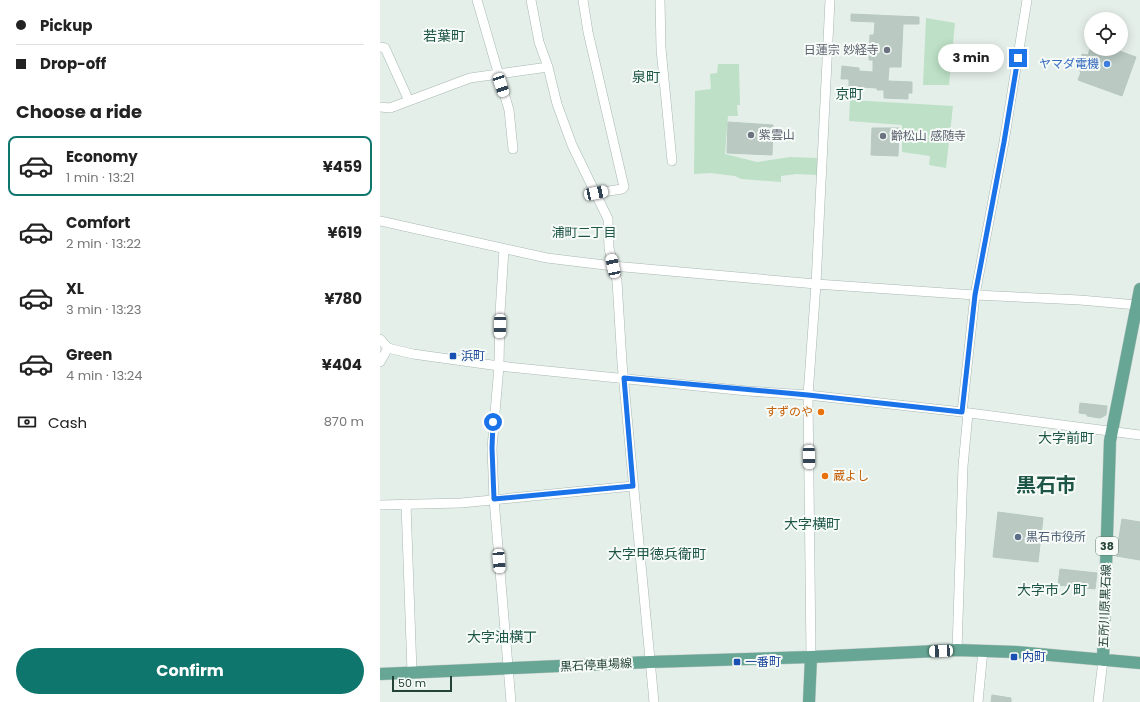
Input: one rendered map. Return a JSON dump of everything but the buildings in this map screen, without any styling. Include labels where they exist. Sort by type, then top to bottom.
[{"type":"main road","name":"五所川原黒石線","points":[[811,657],[983,650],[1103,660],[1110,448],[1112,431],[1140,290]]},
{"type":"main road","name":"黒石停車場線","points":[[380,674],[650,662],[811,657]]},
{"type":"main road","points":[[809,702],[811,657]]},
{"type":"main road","points":[[1103,660],[1140,663]]},
{"type":"street","points":[[477,0],[509,110],[513,149]]},
{"type":"street","points":[[531,0],[539,42],[548,67],[557,104],[569,136],[608,219],[609,248],[617,281],[633,486],[654,702]]},
{"type":"street","points":[[583,0],[588,32],[624,187],[622,189],[596,193]]},
{"type":"street","points":[[660,0],[661,50],[672,160]]},
{"type":"street","points":[[811,657],[808,395],[816,284],[830,0]]},
{"type":"street","points":[[957,650],[965,412],[975,295],[1004,142],[1027,0]]},
{"type":"street","points":[[380,47],[385,48],[410,101]]},
{"type":"street","points":[[380,107],[390,108],[470,78],[548,67]]},
{"type":"street","points":[[380,221],[547,258],[613,266],[816,284],[975,295],[1080,300],[1137,305]]},
{"type":"street","points":[[504,249],[500,313],[499,366],[492,448],[494,499],[511,702]]},
{"type":"street","points":[[380,340],[388,348],[413,354],[499,366],[808,395],[965,412],[1140,435]]},
{"type":"street","points":[[380,362],[388,348]]},
{"type":"street","points":[[380,505],[461,502],[633,486]]},
{"type":"street","points":[[406,504],[412,672]]},
{"type":"street","points":[[978,702],[983,650]]},
{"type":"street","points":[[1098,702],[1103,660]]},
{"type":"green space","points":[[926,18],[955,23],[949,85],[923,85]]},
{"type":"green space","points":[[718,64],[739,64],[740,105],[737,105],[738,116],[728,116],[725,154],[757,162],[790,157],[817,158],[817,175],[796,174],[781,176],[781,182],[741,179],[735,176],[710,173],[694,174],[695,91],[711,89],[710,74],[717,73]]},
{"type":"green space","points":[[850,100],[953,106],[946,168],[929,165],[930,156],[902,152],[902,125],[849,121]]},
{"type":"place","name":"日蓮宗 妙経寺","points":[[887,50]]},
{"type":"place","name":"ヤマダ電機","points":[[1107,64]]},
{"type":"place","name":"紫雲山","points":[[751,135]]},
{"type":"place","name":"齢松山 感随寺","points":[[883,136]]},
{"type":"place","name":"浜町","points":[[453,356]]},
{"type":"place","name":"すずのや","points":[[821,412]]},
{"type":"place","name":"蔵よし","points":[[825,476]]},
{"type":"place","name":"黒石市役所","points":[[1018,537]]},
{"type":"place","name":"内町","points":[[1014,657]]},
{"type":"place","name":"一番町","points":[[737,662]]},
{"type":"district","name":"若葉町","points":[[444,36]]},
{"type":"district","name":"泉町","points":[[646,77]]},
{"type":"district","name":"京町","points":[[849,94]]},
{"type":"district","name":"浦町二丁目","points":[[584,232]]},
{"type":"district","name":"大字前町","points":[[1066,438]]},
{"type":"district","name":"黒石市","points":[[1046,485]]},
{"type":"district","name":"大字横町","points":[[812,524]]},
{"type":"district","name":"大字甲徳兵衛町","points":[[657,554]]},
{"type":"district","name":"大字市ノ町","points":[[1052,590]]},
{"type":"district","name":"大字油横丁","points":[[502,637]]},
{"type":"route","points":[[493,422],[492,448],[494,499],[633,486],[624,378],[746,391],[808,395],[962,412],[975,295],[986,229],[1004,142],[1018,58]]}]
